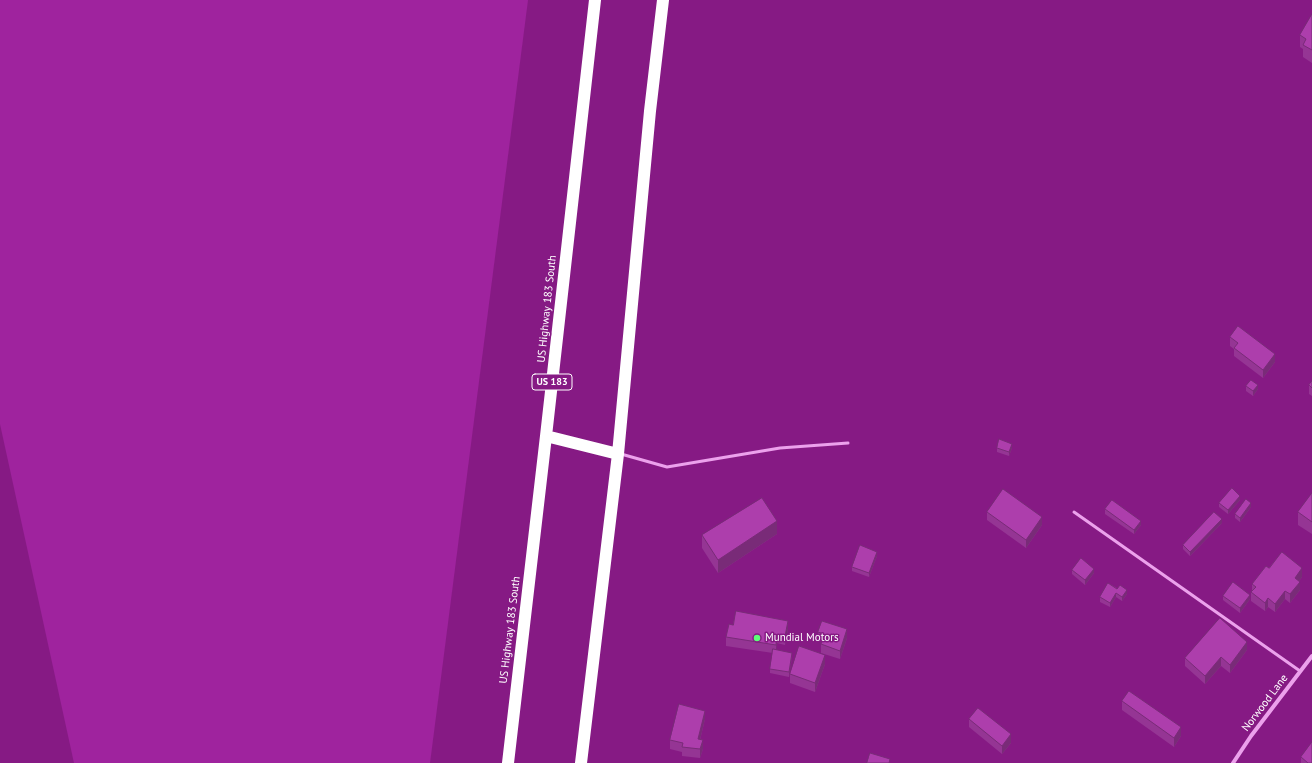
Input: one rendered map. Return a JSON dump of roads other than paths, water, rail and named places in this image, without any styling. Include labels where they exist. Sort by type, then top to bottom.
[{"type":"highway","name":"US Highway 183 South","points":[[508,763],[595,0]]},
{"type":"highway","points":[[581,763],[618,454],[650,111],[663,0]]},
{"type":"highway","points":[[546,436],[618,454]]},
{"type":"street","name":"Norwood Lane","points":[[1233,763],[1251,736],[1312,656]]},
{"type":"lane","points":[[618,454],[667,466],[780,448],[848,443]]},
{"type":"lane","points":[[1074,512],[1300,672]]},
{"type":"place","name":"Mundial Motors","points":[[757,638]]}]
